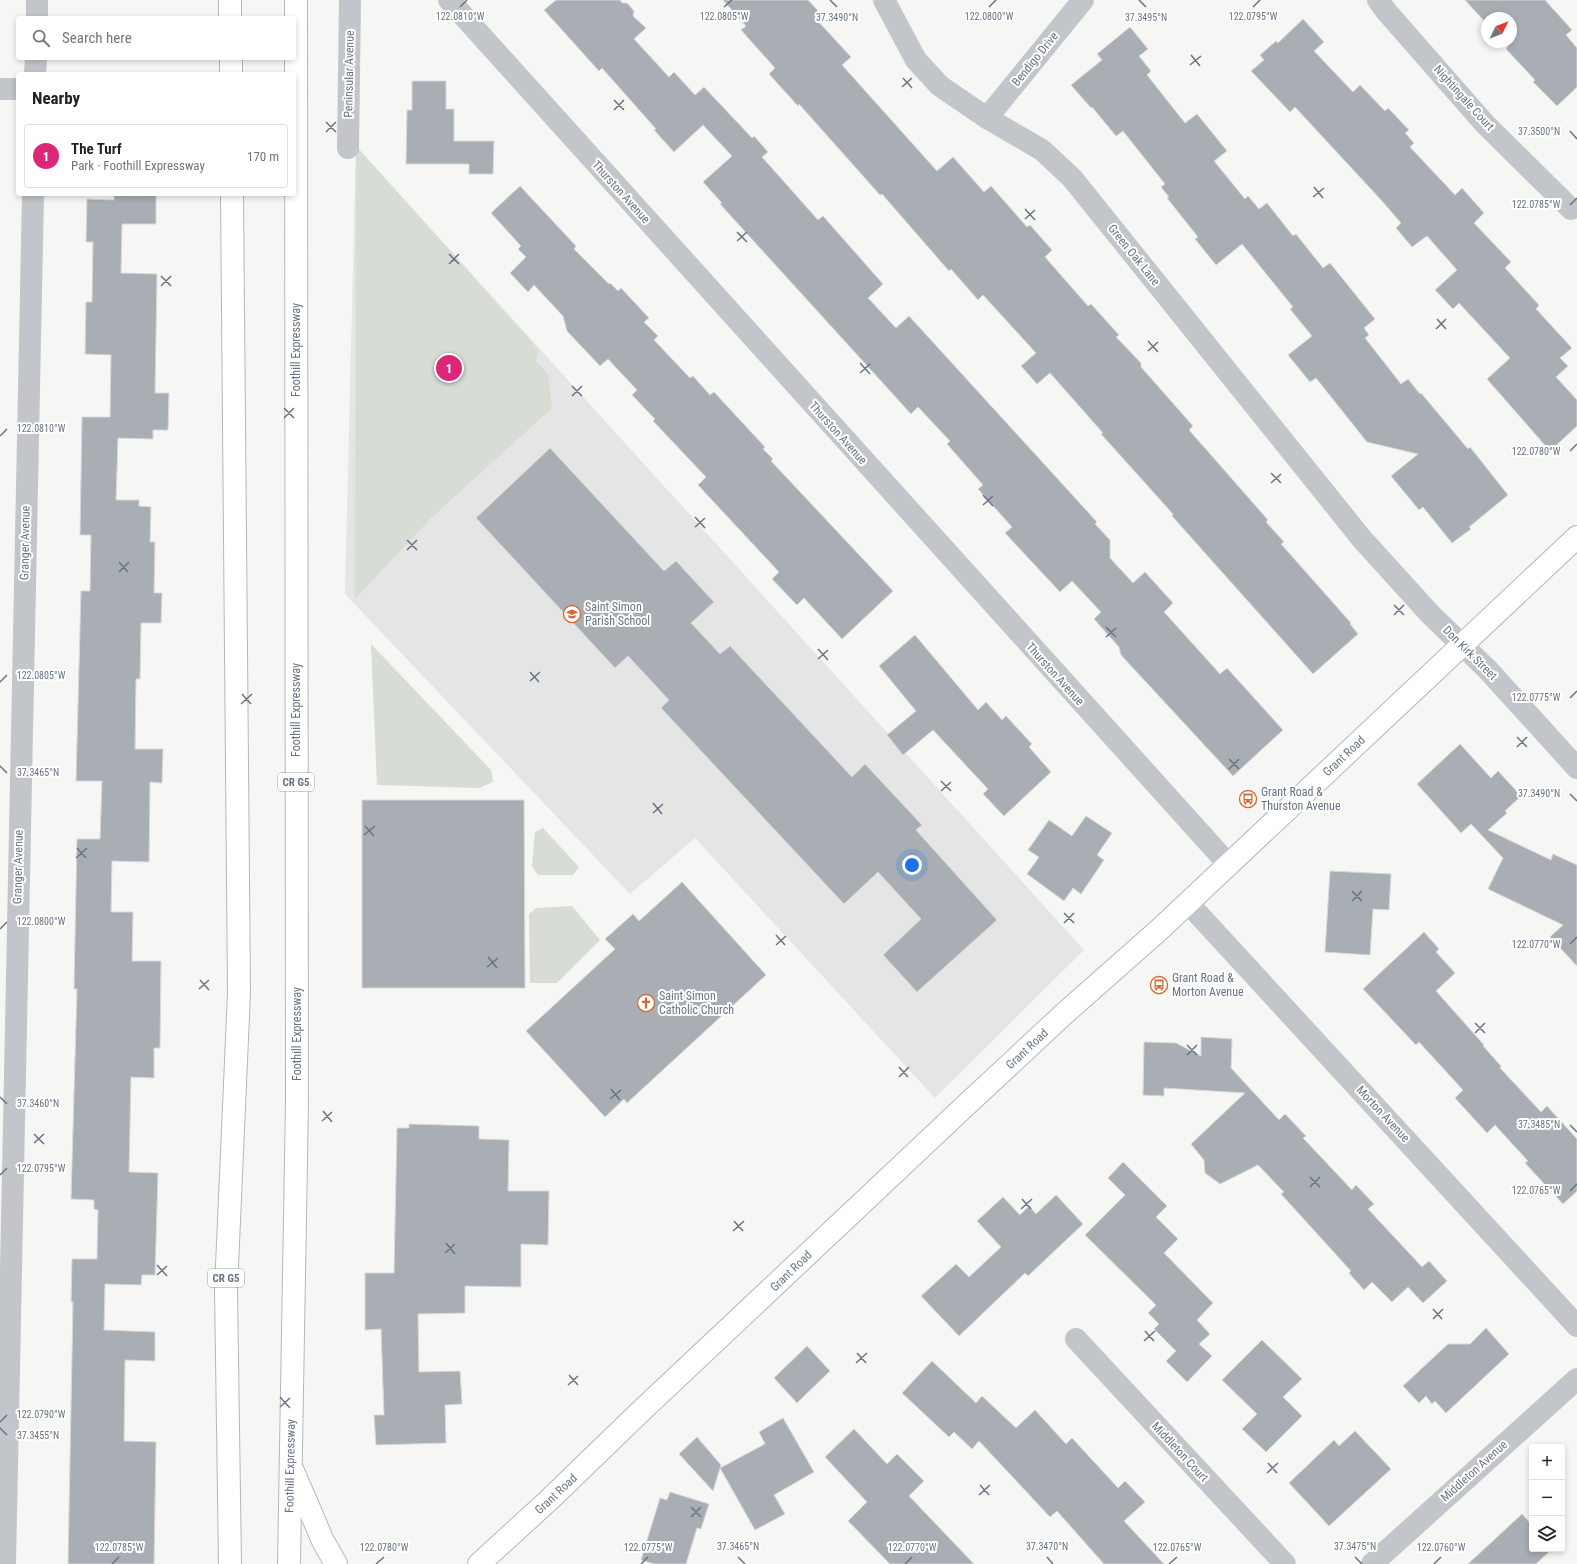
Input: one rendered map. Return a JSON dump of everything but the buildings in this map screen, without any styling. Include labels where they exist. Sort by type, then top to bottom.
[{"type":"main road","points":[[230,0],[230,16]]},
{"type":"main road","name":"Foothill Expressway","points":[[289,1564],[297,1102],[296,0]]},
{"type":"main road","points":[[230,60],[231,72]]},
{"type":"main road","name":"CR G5","points":[[230,1564],[226,1289],[239,993],[232,196]]},
{"type":"main road","name":"Grant Road","points":[[479,1564],[549,1500],[639,1413],[963,1108],[1229,865],[1577,536]]},
{"type":"main road","points":[[290,1463],[323,1541],[336,1564]]},
{"type":"street","points":[[37,0],[37,16]]},
{"type":"street","name":"Peninsular Avenue","points":[[348,148],[350,0]]},
{"type":"street","name":"Thurston Avenue","points":[[449,0],[1229,865]]},
{"type":"street","name":"Green Oak Lane","points":[[884,0],[916,60],[940,86],[987,118],[1042,150],[1072,178],[1362,540]]},
{"type":"street","name":"Bendigo Drive","points":[[987,118],[1083,0]]},
{"type":"street","name":"Nightingale Court","points":[[1378,0],[1485,124],[1571,209]]},
{"type":"street","points":[[35,72],[36,60]]},
{"type":"street","points":[[0,89],[16,89]]},
{"type":"street","name":"Granger Avenue","points":[[4,1564],[9,862],[32,196]]},
{"type":"street","name":"Don Kirk Street","points":[[1362,540],[1430,614],[1488,670],[1577,768]]},
{"type":"street","name":"Morton Avenue","points":[[1188,902],[1577,1326]]},
{"type":"street","name":"Middleton Court","points":[[1076,1339],[1284,1564]]},
{"type":"street","name":"Middleton Avenue","points":[[1372,1564],[1577,1379]]},
{"type":"shaded area","name":"Saint Simon Parish School","points":[[356,146],[1084,950],[935,1098],[695,838],[630,894],[345,594]]},
{"type":"shaded area","points":[[356,146],[539,350],[536,361],[548,374],[552,408],[430,519],[355,599]]},
{"type":"shaded area","points":[[371,644],[491,770],[493,782],[479,788],[377,785]]},
{"type":"shaded area","points":[[543,828],[579,867],[573,875],[538,875],[532,866],[535,832]]},
{"type":"shaded area","points":[[572,906],[600,940],[557,983],[530,983],[529,914],[536,908]]},
{"type":"place","name":"The Turf","points":[[449,368]]},
{"type":"place","name":"Saint Simon Parish School","points":[[572,614]]},
{"type":"place","name":"Grant Road & Thurston Avenue","points":[[1248,799]]},
{"type":"place","name":"Grant Road & Morton Avenue","points":[[1159,985]]},
{"type":"place","name":"Saint Simon Catholic Church","points":[[646,1003]]}]
